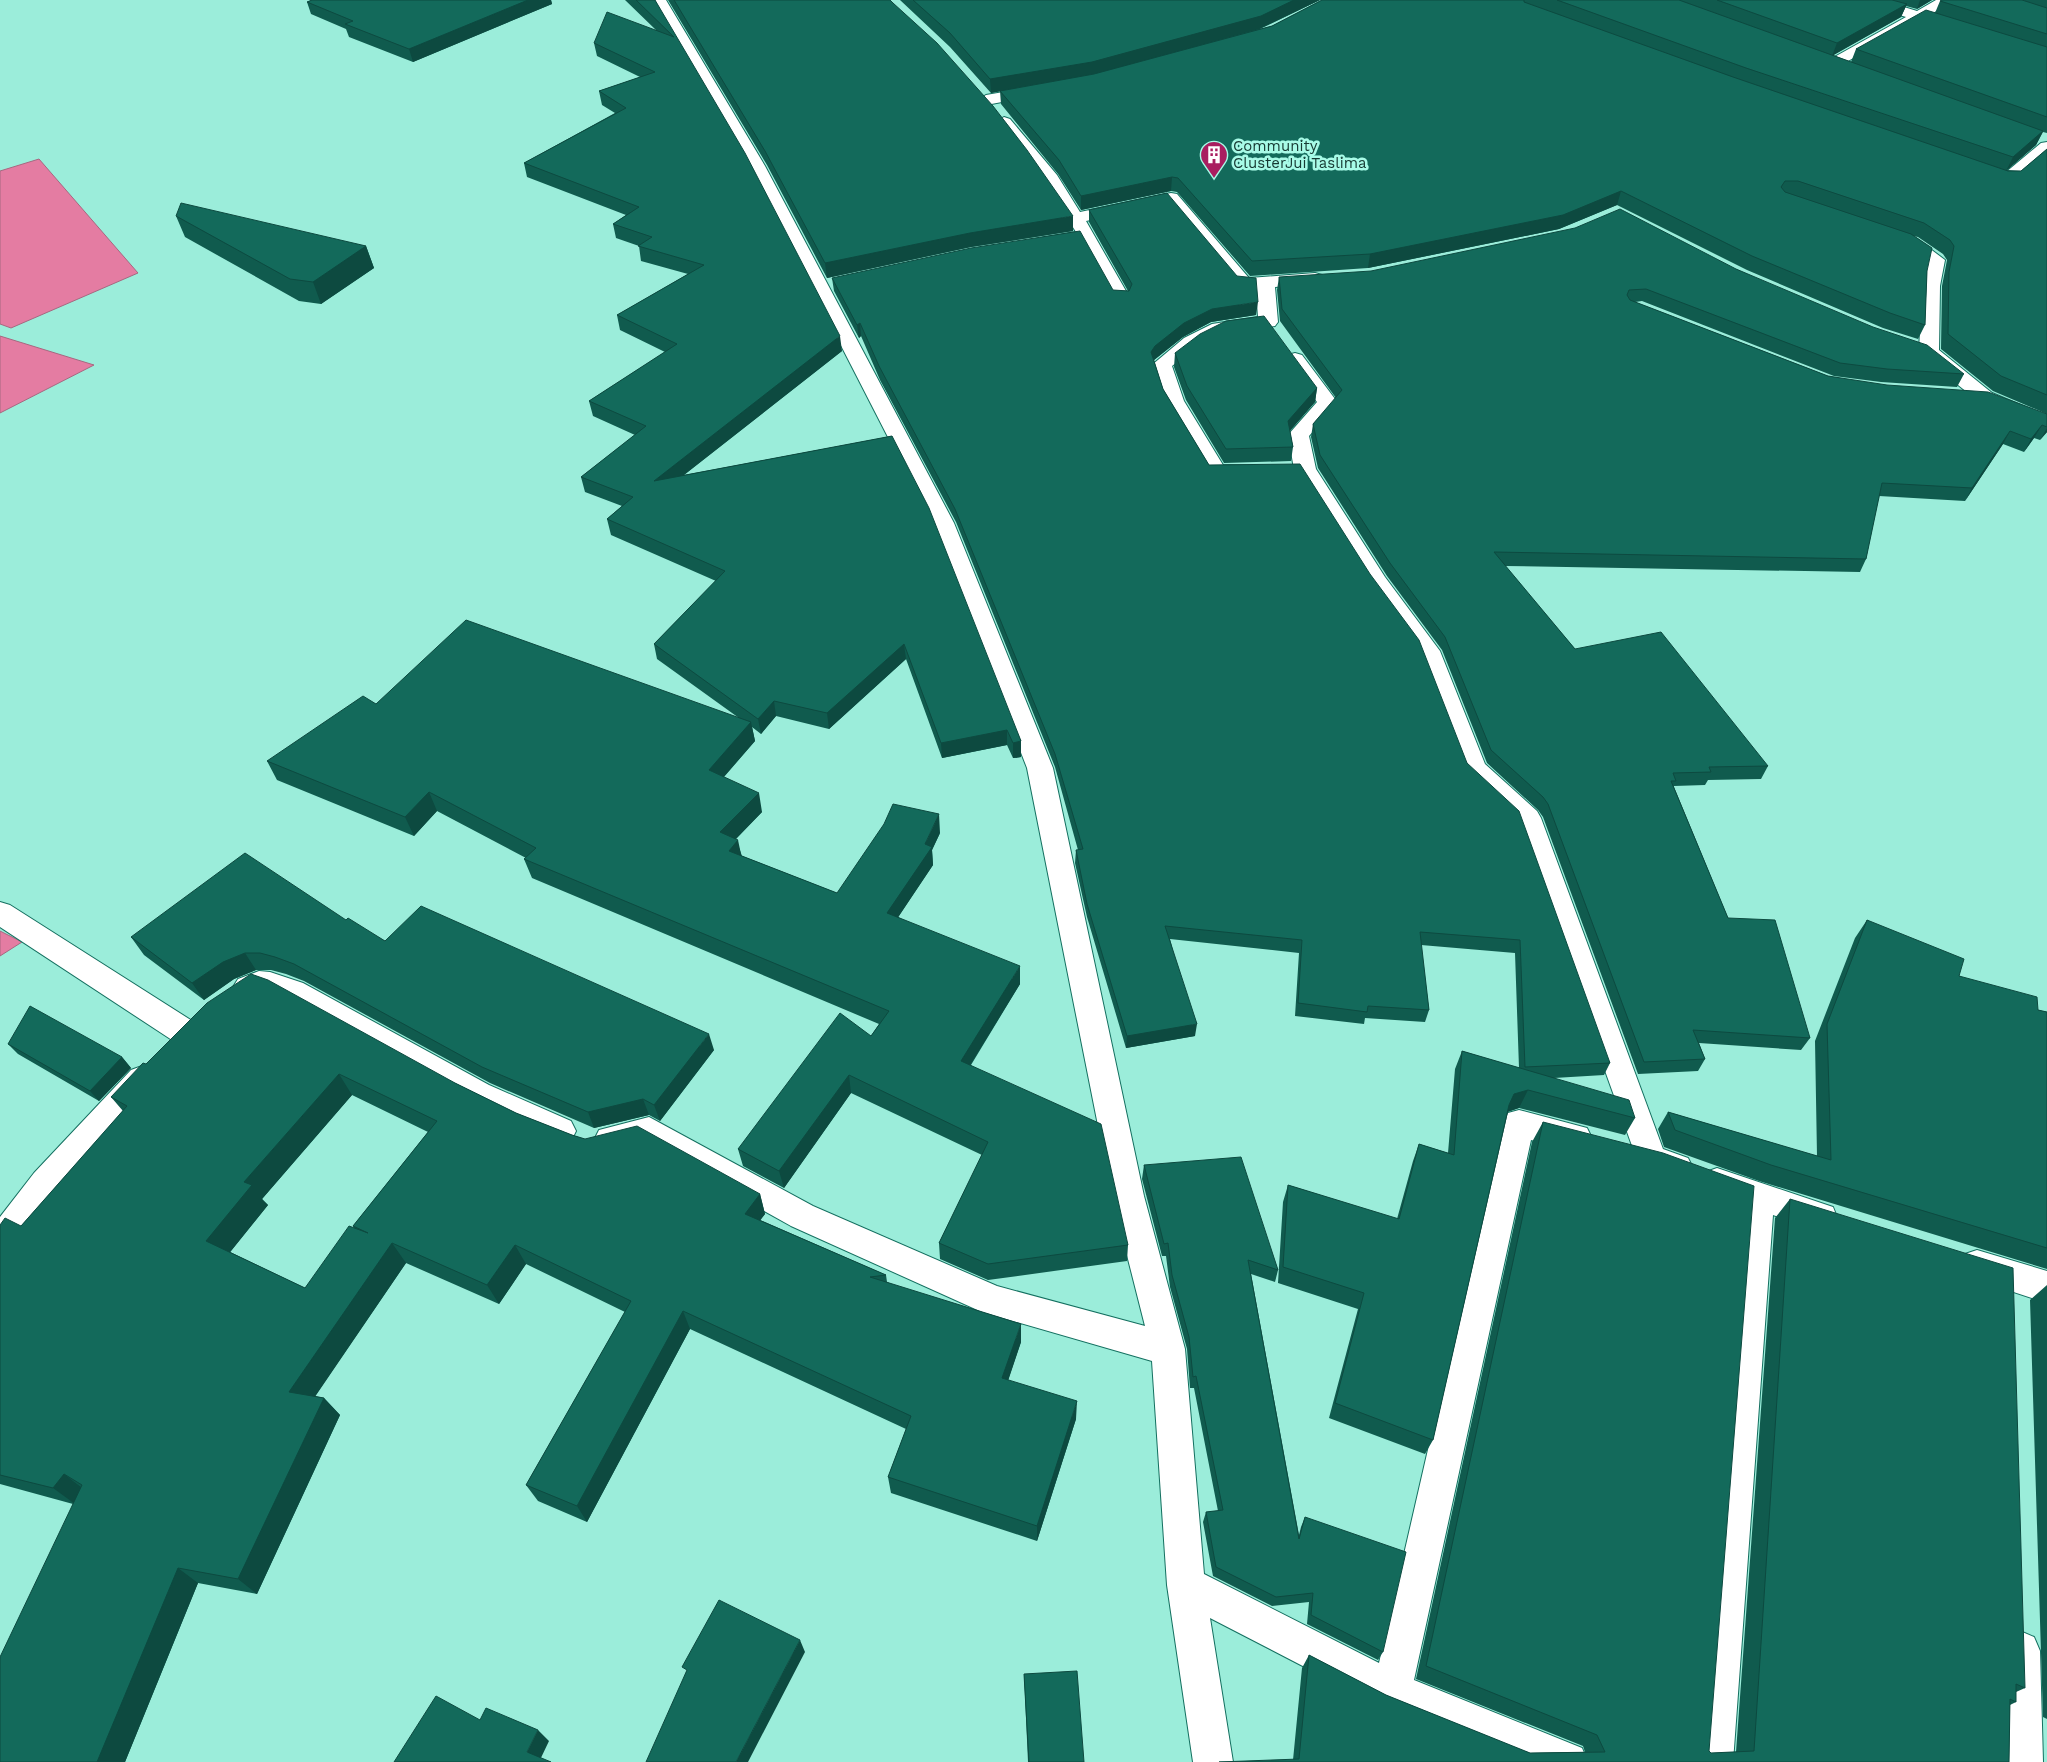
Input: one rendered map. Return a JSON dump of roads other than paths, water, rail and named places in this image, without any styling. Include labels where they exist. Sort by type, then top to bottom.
[{"type":"street","points":[[659,0],[830,285],[943,523],[1040,768],[1128,1196],[1168,1349],[1186,1585],[1212,1762]]},
{"type":"street","points":[[1866,0],[1965,31]]},
{"type":"street","points":[[1834,63],[1948,0]]},
{"type":"street","points":[[1816,56],[1853,70]]},
{"type":"street","points":[[974,86],[1051,179],[1087,236],[1121,298]]},
{"type":"street","points":[[986,100],[1054,88]]},
{"type":"street","points":[[1970,166],[2008,179],[2044,142]]},
{"type":"street","points":[[1076,218],[1171,198],[1244,284],[1330,278]]},
{"type":"street","points":[[1876,231],[1911,243],[1936,260],[1931,286],[1929,352]]},
{"type":"street","points":[[1029,245],[1087,236]]},
{"type":"street","points":[[1265,283],[1277,335],[1328,403],[1298,435],[1285,470]]},
{"type":"street","points":[[1277,335],[1219,328],[1191,342],[1162,365],[1174,401],[1216,472],[1285,470]]},
{"type":"street","points":[[1911,346],[1929,352],[1985,397],[2047,423]]},
{"type":"street","points":[[1956,395],[1985,397]]},
{"type":"street","points":[[1285,470],[1377,582],[1428,652],[1474,769],[1528,818],[1651,1158]]},
{"type":"street","points":[[0,913],[188,1034]]},
{"type":"street","points":[[0,1243],[45,1183],[188,1034],[253,984],[265,982],[293,991],[478,1094],[538,1122],[593,1144],[649,1131],[802,1216],[994,1301],[1168,1349]]},
{"type":"street","points":[[1392,1691],[1519,1123],[1651,1158],[1758,1197],[1842,1223]]},
{"type":"street","points":[[1713,1762],[1758,1197]]},
{"type":"street","points":[[1954,1258],[2047,1287]]},
{"type":"street","points":[[2010,1275],[2012,1315]]},
{"type":"street","points":[[1186,1585],[1392,1691],[1565,1761]]},
{"type":"street","points":[[2019,1623],[2023,1762]]},
{"type":"place","name":"Community ClusterJui Taslima","points":[[1214,179]]}]
